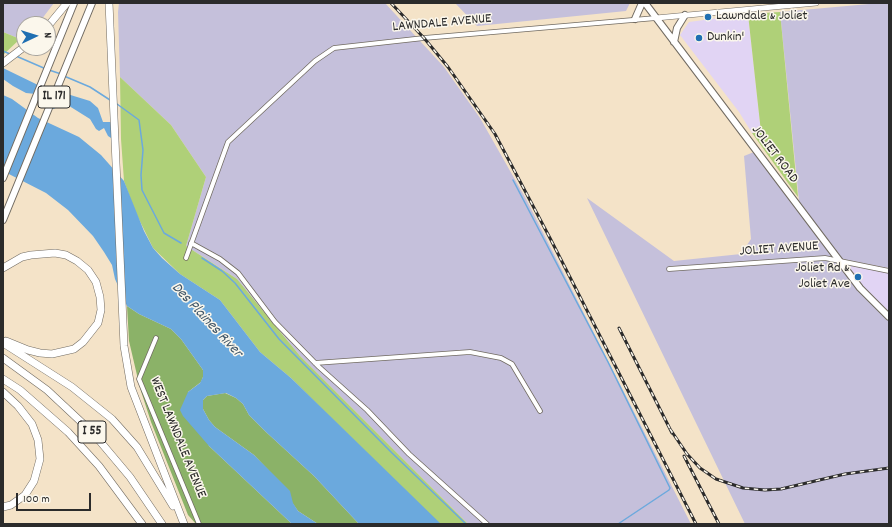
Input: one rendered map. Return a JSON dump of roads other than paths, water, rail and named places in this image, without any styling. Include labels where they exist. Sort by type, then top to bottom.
[{"type":"highway","points":[[56,16],[67,3]]},
{"type":"highway","points":[[109,3],[122,327],[131,386],[183,524]]},
{"type":"highway","points":[[3,63],[16,53]]},
{"type":"highway","points":[[3,268],[31,255],[55,253],[66,255],[77,260],[88,270],[96,282],[100,297],[101,310],[98,323],[91,333],[83,342],[64,352],[52,354],[40,353],[28,350],[3,339]]},
{"type":"highway","points":[[3,343],[72,387],[112,419],[140,452],[183,524]]},
{"type":"highway","name":"I 55","points":[[3,358],[46,390],[93,433],[130,477],[162,524]]},
{"type":"highway","name":"I 55","points":[[3,379],[20,390],[68,432],[99,466],[142,524]]},
{"type":"highway","points":[[3,392],[18,406],[32,424],[38,440],[40,459],[34,481],[25,495],[11,505],[3,508]]},
{"type":"main road","name":"IL 171","points":[[3,178],[74,3]]},
{"type":"main road","name":"IL 171","points":[[3,220],[92,3]]},
{"type":"main road","name":"JOLIET ROAD","points":[[643,3],[656,18],[838,260],[860,288],[889,317]]},
{"type":"main road","points":[[635,19],[643,3]]},
{"type":"main road","points":[[674,42],[677,28],[685,15]]},
{"type":"street","name":"LAWNDALE AVENUE","points":[[186,258],[228,142],[315,61],[334,48],[424,38],[816,3]]},
{"type":"street","points":[[191,243],[220,259],[238,273],[276,322],[315,363],[367,410],[409,454],[486,524]]},
{"type":"street","name":"JOLIET AVENUE","points":[[669,269],[824,258],[889,271]]},
{"type":"street","name":"WEST LAWNDALE AVENUE","points":[[156,338],[140,378],[199,524]]},
{"type":"street","points":[[315,363],[470,352],[501,358],[512,364],[540,411]]},
{"type":"water","points":[[3,68],[38,85],[90,101],[98,108],[103,122],[113,122],[114,140],[108,136],[104,128],[99,131],[90,119],[66,104],[53,109],[40,101],[36,94],[26,93],[13,86],[3,79]]},
{"type":"water","name":"Des Plaines River","points":[[3,95],[12,99],[38,118],[79,137],[101,155],[124,181],[144,231],[153,248],[162,258],[180,274],[220,300],[260,352],[291,378],[441,524],[359,524],[314,476],[249,415],[243,404],[236,398],[226,393],[207,396],[203,400],[203,409],[209,420],[215,427],[254,455],[290,491],[293,503],[298,511],[318,524],[292,524],[209,446],[183,416],[180,410],[188,392],[200,383],[203,377],[203,370],[181,339],[171,329],[139,314],[127,306],[115,279],[112,265],[93,236],[68,210],[46,193],[3,171]]},
{"type":"waterway","points":[[3,51],[10,54]]},
{"type":"waterway","points":[[16,56],[46,69]]},
{"type":"waterway","points":[[49,70],[61,74]]},
{"type":"waterway","points":[[64,76],[90,87],[110,100]]},
{"type":"waterway","points":[[117,104],[139,120],[143,150],[141,175],[142,190],[164,233],[181,243]]},
{"type":"waterway","points":[[513,180],[608,362],[670,488],[618,524]]},
{"type":"waterway","points":[[202,258],[222,271],[235,283],[279,339],[392,453],[466,524]]},
{"type":"railway","points":[[391,3],[424,38],[448,67],[495,134],[551,240],[696,524]]},
{"type":"railway","points":[[619,328],[672,433]]},
{"type":"railway","points":[[670,429],[687,454],[700,468],[716,479],[743,488],[765,490],[781,489],[845,474],[889,468]]},
{"type":"railway","points":[[684,456],[719,524]]},
{"type":"place","name":"Lawndale & Joliet","points":[[708,17]]},
{"type":"place","name":"Dunkin'","points":[[699,38]]},
{"type":"place","name":"Joliet Rd & Joliet Ave","points":[[858,277]]}]
